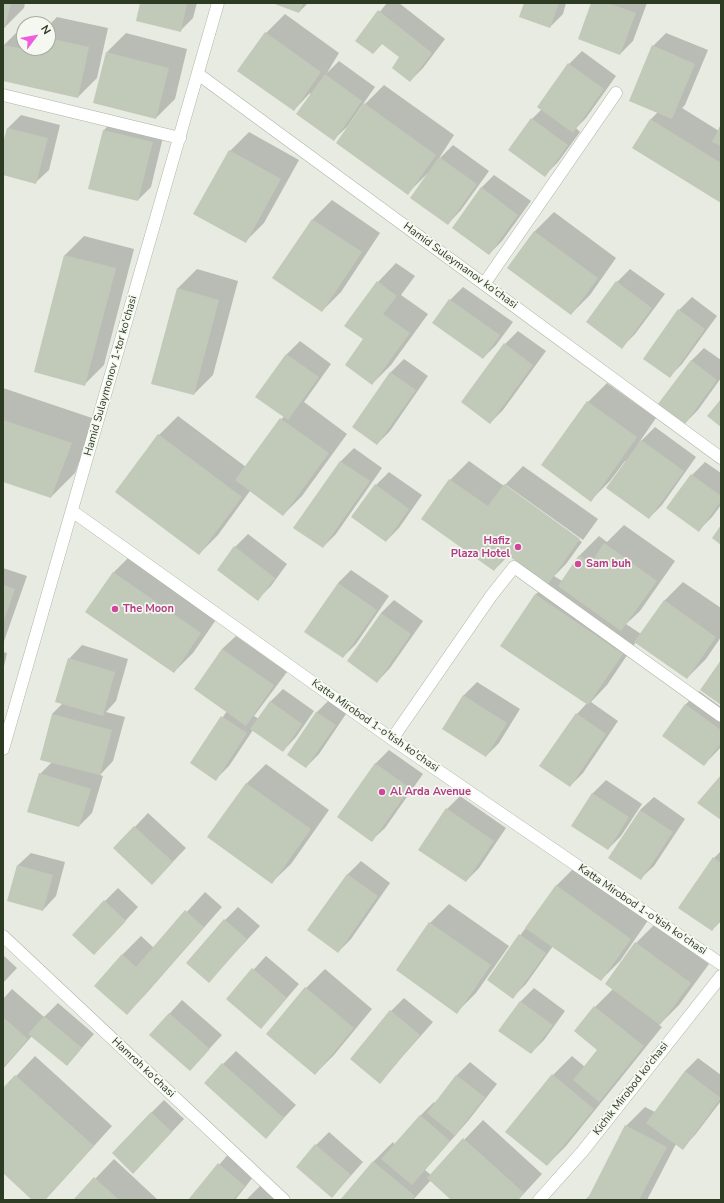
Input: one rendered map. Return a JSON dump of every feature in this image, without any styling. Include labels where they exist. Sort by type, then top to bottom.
[{"type":"street","name":"Hamid Sulaymonov 1-tor ko'chasi","points":[[3,749],[218,3]]},
{"type":"street","name":"Hamid Suleymanov ko'chasi","points":[[198,74],[721,458]]},
{"type":"street","points":[[484,284],[616,93]]},
{"type":"street","points":[[3,95],[180,138]]},
{"type":"street","name":"Katta Mirobod 1-o'tish ko'chasi","points":[[72,511],[392,739],[721,964]]},
{"type":"street","points":[[392,739],[491,596],[514,567],[721,716]]},
{"type":"street","name":"Hamroh ko'chasi","points":[[3,936],[284,1200]]},
{"type":"street","name":"Kichik Mirobod ko'chasi","points":[[539,1200],[582,1152],[721,976]]},
{"type":"building","points":[[3,3],[11,3],[5,28],[3,28]]},
{"type":"building","points":[[140,3],[187,3],[181,32],[136,21]]},
{"type":"building","points":[[272,3],[303,3],[299,13]]},
{"type":"building","points":[[524,3],[559,3],[550,28],[519,17]]},
{"type":"building","points":[[591,3],[608,3],[636,13],[620,55],[578,39]]},
{"type":"building","points":[[378,10],[432,53],[410,82],[392,68],[399,57],[382,44],[373,54],[355,41]]},
{"type":"building","points":[[265,32],[321,72],[294,111],[237,71]]},
{"type":"building","points":[[56,40],[89,47],[78,98],[3,81],[3,45],[16,48],[16,56],[56,56]]},
{"type":"building","points":[[652,45],[695,64],[672,119],[629,101]]},
{"type":"building","points":[[106,52],[169,68],[156,119],[93,103]]},
{"type":"building","points":[[568,63],[604,89],[573,133],[537,107]]},
{"type":"building","points":[[325,74],[362,101],[334,141],[296,114]]},
{"type":"building","points":[[364,103],[436,155],[408,195],[336,143]]},
{"type":"building","points":[[531,118],[568,145],[545,177],[508,150]]},
{"type":"building","points":[[650,119],[721,163],[721,203],[632,148]]},
{"type":"building","points":[[721,124],[721,146],[712,142]]},
{"type":"building","points":[[7,128],[48,138],[36,184],[3,175],[3,143]]},
{"type":"building","points":[[103,130],[153,142],[138,201],[88,189]]},
{"type":"building","points":[[229,150],[281,179],[246,243],[193,214]]},
{"type":"building","points":[[439,157],[477,184],[448,225],[410,198]]},
{"type":"building","points":[[481,187],[518,215],[489,255],[452,228]]},
{"type":"building","points":[[312,219],[362,252],[322,312],[272,278]]},
{"type":"building","points":[[534,231],[598,278],[571,315],[507,268]]},
{"type":"building","points":[[64,255],[116,268],[85,386],[34,372]]},
{"type":"building","points":[[377,281],[397,296],[383,314],[410,333],[372,385],[345,365],[363,339],[344,326]]},
{"type":"building","points":[[616,281],[652,308],[622,349],[586,322]]},
{"type":"building","points":[[177,288],[219,300],[194,395],[151,384]]},
{"type":"building","points":[[449,299],[500,335],[483,359],[432,323]]},
{"type":"building","points":[[678,309],[705,329],[670,378],[643,359]]},
{"type":"building","points":[[504,343],[533,365],[490,424],[461,402]]},
{"type":"building","points":[[286,354],[319,377],[288,420],[255,397]]},
{"type":"building","points":[[691,360],[717,380],[685,424],[658,404]]},
{"type":"building","points":[[390,372],[416,390],[377,445],[352,427]]},
{"type":"building","points":[[721,399],[721,427],[707,416]]},
{"type":"building","points":[[587,401],[637,437],[591,502],[541,465]]},
{"type":"building","points":[[280,418],[329,453],[283,516],[235,480]]},
{"type":"building","points":[[3,420],[72,443],[51,498],[3,482]]},
{"type":"building","points":[[158,434],[242,497],[199,555],[115,492]]},
{"type":"building","points":[[641,440],[684,471],[649,519],[606,488]]},
{"type":"building","points":[[340,461],[370,481],[323,548],[293,528]]},
{"type":"building","points":[[691,474],[721,496],[721,501],[699,532],[666,508]]},
{"type":"building","points":[[449,479],[488,506],[504,484],[580,539],[548,584],[506,554],[494,571],[421,519]]},
{"type":"building","points":[[375,484],[409,509],[386,542],[351,517]]},
{"type":"building","points":[[721,525],[721,545],[712,538]]},
{"type":"building","points":[[604,543],[657,581],[621,631],[558,586],[579,555],[591,563]]},
{"type":"building","points":[[234,546],[275,578],[258,601],[217,570]]},
{"type":"building","points":[[113,572],[201,633],[174,673],[85,612]]},
{"type":"building","points":[[338,583],[377,610],[343,658],[304,632]]},
{"type":"building","points":[[3,585],[15,589],[3,623]]},
{"type":"building","points":[[535,594],[623,654],[588,705],[500,646]]},
{"type":"building","points":[[664,600],[716,637],[687,679],[634,642]]},
{"type":"building","points":[[381,613],[411,634],[377,683],[347,661]]},
{"type":"building","points":[[222,649],[274,685],[246,726],[194,689]]},
{"type":"building","points":[[68,658],[115,672],[103,716],[55,702]]},
{"type":"building","points":[[721,660],[721,705],[700,690]]},
{"type":"building","points":[[463,695],[507,723],[486,757],[442,729]]},
{"type":"building","points":[[270,701],[302,724],[283,752],[250,729]]},
{"type":"building","points":[[685,704],[721,730],[721,743],[704,766],[662,736]]},
{"type":"building","points":[[316,712],[336,725],[306,768],[287,755]]},
{"type":"building","points":[[576,713],[606,734],[570,787],[539,766]]},
{"type":"building","points":[[52,714],[112,730],[100,775],[40,760]]},
{"type":"building","points":[[221,716],[247,733],[216,781],[190,763]]},
{"type":"building","points":[[375,763],[410,788],[372,842],[337,817]]},
{"type":"building","points":[[39,773],[91,789],[79,827],[27,812]]},
{"type":"building","points":[[721,775],[721,820],[697,803]]},
{"type":"building","points":[[246,783],[311,829],[272,884],[207,837]]},
{"type":"building","points":[[592,793],[629,817],[608,850],[571,826]]},
{"type":"building","points":[[446,808],[494,841],[466,882],[418,850]]},
{"type":"building","points":[[640,810],[673,832],[641,880],[608,858]]},
{"type":"building","points":[[134,826],[173,862],[152,885],[113,848]]},
{"type":"building","points":[[713,857],[721,863],[721,919],[712,931],[678,908]]},
{"type":"building","points":[[17,865],[53,875],[43,911],[7,901]]},
{"type":"building","points":[[347,874],[378,896],[338,953],[307,930]]},
{"type":"building","points":[[556,885],[631,939],[601,981],[525,928]]},
{"type":"building","points":[[104,900],[126,921],[94,955],[72,935]]},
{"type":"building","points":[[185,910],[204,927],[127,1015],[94,986],[122,954],[136,967]]},
{"type":"building","points":[[224,919],[247,939],[209,983],[186,963]]},
{"type":"building","points":[[429,922],[491,965],[457,1014],[396,970]]},
{"type":"building","points":[[519,934],[546,953],[513,999],[487,980]]},
{"type":"building","points":[[635,942],[691,983],[660,1025],[605,984]]},
{"type":"building","points":[[252,968],[287,998],[261,1029],[226,999]]},
{"type":"building","points":[[305,987],[354,1028],[315,1075],[266,1034]]},
{"type":"building","points":[[520,1001],[553,1025],[531,1054],[498,1031]]},
{"type":"building","points":[[594,1006],[644,1046],[599,1102],[573,1080],[597,1050],[574,1031]]},
{"type":"building","points":[[390,1010],[420,1035],[380,1084],[350,1059]]},
{"type":"building","points":[[169,1013],[210,1049],[190,1071],[149,1035]]},
{"type":"building","points":[[44,1016],[82,1048],[67,1066],[28,1034]]},
{"type":"building","points":[[3,1017],[28,1039],[3,1068]]},
{"type":"building","points":[[222,1063],[284,1118],[266,1139],[204,1083]]},
{"type":"building","points":[[685,1071],[721,1098],[683,1150],[646,1123]]},
{"type":"building","points":[[552,1074],[594,1109],[547,1166],[505,1132]]},
{"type":"building","points":[[15,1075],[94,1146],[45,1200],[32,1200],[3,1173],[3,1088]]},
{"type":"building","points":[[456,1075],[485,1097],[455,1136],[427,1113]]},
{"type":"building","points":[[151,1112],[172,1132],[133,1174],[112,1153]]},
{"type":"building","points":[[420,1115],[450,1141],[412,1185],[381,1159]]},
{"type":"building","points":[[625,1125],[667,1147],[639,1200],[587,1200]]},
{"type":"building","points":[[463,1138],[524,1193],[518,1200],[451,1200],[427,1178]]},
{"type":"building","points":[[315,1144],[351,1175],[332,1198],[296,1167]]},
{"type":"building","points":[[373,1161],[415,1196],[412,1200],[340,1200]]},
{"type":"building","points":[[218,1163],[245,1186],[233,1200],[188,1200]]},
{"type":"building","points":[[94,1177],[119,1200],[73,1200]]},
{"type":"place","name":"Hafiz Plaza Hotel","points":[[518,547]]},
{"type":"place","name":"Sam buh","points":[[578,564]]},
{"type":"place","name":"The Moon","points":[[115,609]]},
{"type":"place","name":"Al Arda Avenue","points":[[382,792]]}]
